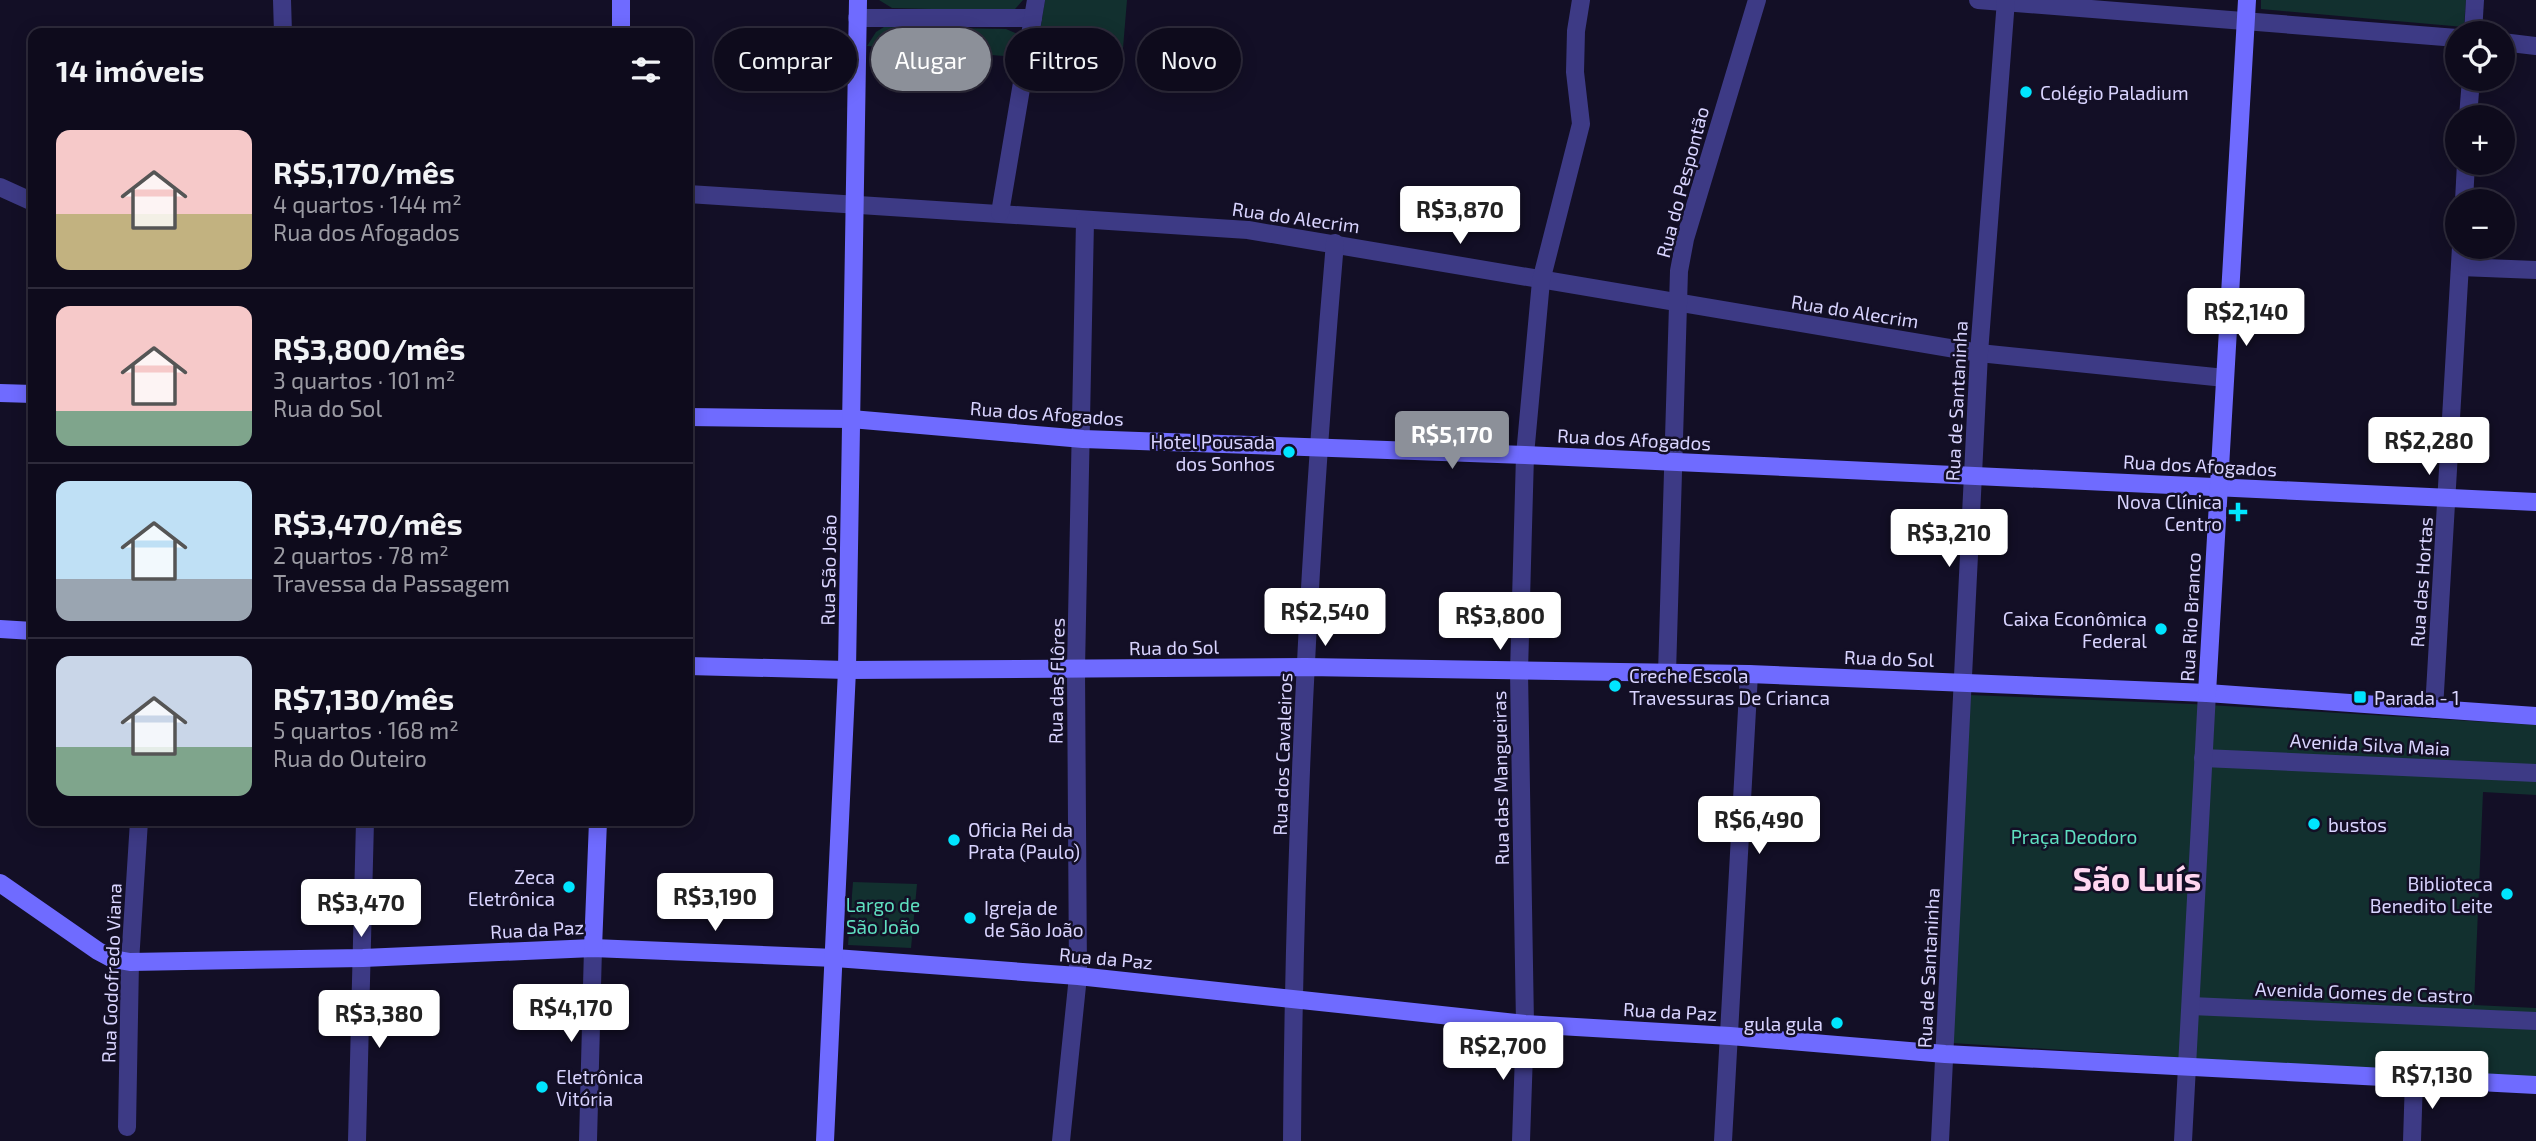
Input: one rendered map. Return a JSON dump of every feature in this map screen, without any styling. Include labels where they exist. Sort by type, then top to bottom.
[{"type":"street","points":[[282,0],[282,28]]},
{"type":"street","points":[[621,0],[621,28]]},
{"type":"street","name":"Rua das Mangueiras","points":[[1521,1141],[1525,1024],[1519,672],[1525,455],[1541,281],[1581,124],[1575,72],[1576,31],[1581,0]]},
{"type":"street","name":"Rua do Pespontão","points":[[1667,673],[1677,303],[1685,239],[1756,0]]},
{"type":"street","points":[[1978,0],[2445,37]]},
{"type":"street","name":"Rua Rio Branco","points":[[2183,1141],[2247,0]]},
{"type":"street","points":[[2474,21],[2475,0]]},
{"type":"street","name":"Rua de Santaninha","points":[[1940,1141],[1979,353],[2006,1]]},
{"type":"street","points":[[858,9],[1035,9],[1000,213]]},
{"type":"street","name":"Rua São João","points":[[825,1141],[847,670],[858,9]]},
{"type":"street","points":[[2515,44],[2536,46]]},
{"type":"street","points":[[0,187],[28,200]]},
{"type":"street","name":"Rua do Alecrim","points":[[693,194],[1236,229],[1335,243],[1541,281],[1979,353],[2225,378]]},
{"type":"street","name":"Rua das Flôres","points":[[1061,1141],[1078,976],[1076,669],[1083,439],[1085,220]]},
{"type":"street","name":"Rua dos Cavaleiros","points":[[1292,1141],[1293,998],[1306,667],[1317,446],[1335,243]]},
{"type":"street","name":"Rua das Hortas","points":[[2434,709],[2460,259]]},
{"type":"street","points":[[2460,267],[2536,270]]},
{"type":"street","points":[[0,393],[28,394]]},
{"type":"street","name":"Rua dos Afogados","points":[[693,417],[851,419],[1083,439],[1525,455],[2536,502]]},
{"type":"street","points":[[0,629],[28,631]]},
{"type":"street","name":"Rua do Sol","points":[[693,666],[847,670],[1306,667],[1749,674],[2207,693]]},
{"type":"street","points":[[1723,1141],[1749,674]]},
{"type":"street","name":"Avenida Silva Maia","points":[[2207,693],[2536,716]]},
{"type":"street","name":"Avenida Silva Maia","points":[[2203,758],[2536,773]]},
{"type":"street","name":"Rua Godofredo Viana","points":[[127,1127],[130,962],[139,826]]},
{"type":"street","points":[[357,1141],[365,826]]},
{"type":"street","points":[[588,1141],[598,826]]},
{"type":"street","name":"Rua da Paz","points":[[0,883],[98,951],[113,959],[130,962],[363,958],[593,948],[835,958],[1078,976],[1525,1024],[1730,1036],[1945,1054],[2188,1068]]},
{"type":"street","name":"Avenida Gomes de Castro","points":[[2190,1006],[2536,1021]]},
{"type":"street","points":[[2188,1068],[2536,1085]]},
{"type":"street","points":[[2412,1141],[2414,1079]]},
{"type":"green space","points":[[879,0],[1023,0],[1015,9],[1008,11],[892,8]]},
{"type":"green space","points":[[1045,0],[1127,0],[1123,48],[1123,28],[1040,28]]},
{"type":"green space","points":[[2261,0],[2466,0],[2464,21],[2445,21],[2445,25],[2261,9]]},
{"type":"green space","points":[[884,27],[945,28],[882,28]]},
{"type":"green space","points":[[991,29],[1005,29],[1005,56],[991,55]]},
{"type":"green space","name":"Praça Deodoro","points":[[1969,695],[2192,704],[2536,725],[2536,795],[2483,792],[2474,1005],[2536,1008],[2536,1080],[1952,1043]]},
{"type":"green space","name":"Largo de São João","points":[[853,882],[917,884],[911,948],[848,945]]},
{"type":"place","name":"Colégio Paladium","points":[[2026,92]]},
{"type":"place","name":"Hotel Pousada dos Sonhos","points":[[1289,452]]},
{"type":"place","name":"Nova Clínica Centro","points":[[2238,512]]},
{"type":"place","name":"Caixa Econômica Federal","points":[[2161,629]]},
{"type":"place","name":"Creche Escola Travessuras De Crianca","points":[[1615,686]]},
{"type":"place","name":"Parada - 1","points":[[2360,697]]},
{"type":"place","name":"bustos","points":[[2314,824]]},
{"type":"place","name":"Oficia Rei da Prata (Paulo)","points":[[954,840]]},
{"type":"place","name":"Zeca Eletrônica","points":[[569,887]]},
{"type":"place","name":"Biblioteca Benedito Leite","points":[[2507,894]]},
{"type":"place","name":"Igreja de de São João","points":[[970,918]]},
{"type":"place","name":"gula gula","points":[[1837,1023]]},
{"type":"place","name":"Eletrônica Vitória","points":[[542,1087]]},
{"type":"district","name":"São Luís","points":[[2137,878]]}]
